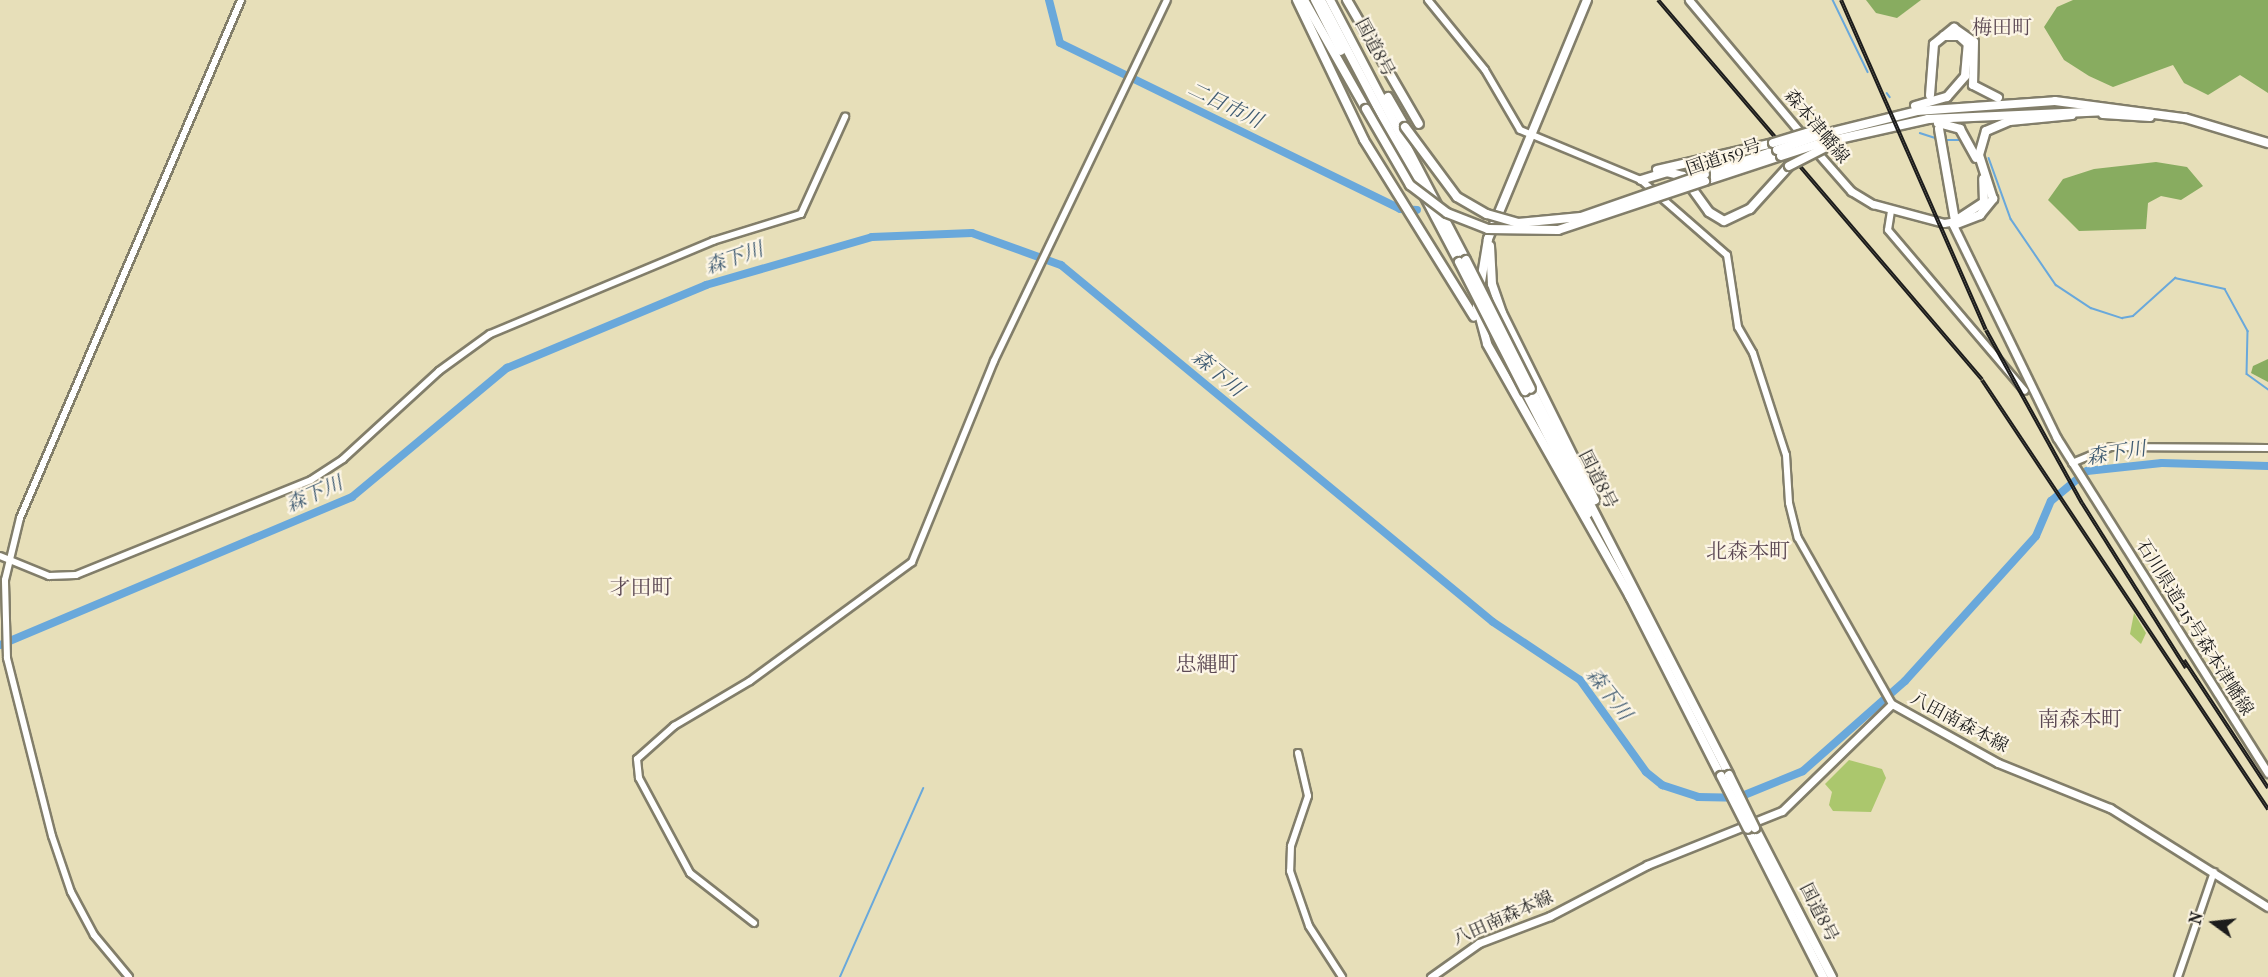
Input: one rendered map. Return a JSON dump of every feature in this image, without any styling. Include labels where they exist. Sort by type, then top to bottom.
[{"type":"highway","points":[[1297,0],[1364,140],[1410,210],[1631,599]]},
{"type":"highway","points":[[1304,0],[1366,110]]},
{"type":"highway","name":"国道159号","points":[[1315,0],[1366,110],[1410,185],[1447,213],[1488,230],[1558,230],[1777,150],[1928,120],[2085,110],[2177,120],[2268,144]]},
{"type":"highway","name":"国道8号","points":[[1321,0],[1401,133],[1413,165],[1623,570],[1823,977]]},
{"type":"highway","name":"国道8号","points":[[1330,0],[1360,56]]},
{"type":"highway","points":[[1335,0],[1352,41]]},
{"type":"highway","points":[[1347,0],[1419,124]]},
{"type":"highway","points":[[1487,344],[1478,319],[1478,287],[1500,212],[1587,0]]},
{"type":"highway","points":[[1861,123],[1957,90],[1970,58],[1959,36],[1945,35],[1936,49],[1931,95],[1932,50],[1942,32],[1954,28],[1974,42],[1972,76],[1985,96],[2083,100],[2135,109]]},
{"type":"highway","name":"国道159号","points":[[1360,56],[1401,133],[1457,197],[1518,223],[1581,217],[1705,177]]},
{"type":"highway","name":"国道159号","points":[[1819,140],[1829,132],[1861,123],[1992,102],[2135,109],[2214,125],[2268,144]]},
{"type":"highway","points":[[1954,223],[1991,203],[1992,189],[1978,146],[1992,126],[2095,114],[2177,120]]},
{"type":"highway","points":[[1928,120],[1964,134],[1986,189],[1980,208],[1954,223]]},
{"type":"highway","points":[[2214,125],[2268,138]]},
{"type":"highway","points":[[1937,130],[1954,223]]},
{"type":"highway","points":[[1641,180],[1663,167],[1777,150],[1819,140]]},
{"type":"highway","points":[[1641,180],[1667,171],[1683,176],[1709,212],[1724,221],[1750,209],[1789,165],[1819,140]]},
{"type":"highway","points":[[1500,212],[1489,266],[1497,299],[1602,515],[1623,570]]},
{"type":"highway","name":"国道8号","points":[[1528,390],[1631,599],[1725,776]]},
{"type":"highway","name":"国道8号","points":[[1752,829],[1832,977]]},
{"type":"main road","name":"森本津幡線","points":[[1689,0],[1851,191],[1891,211],[1954,223]]},
{"type":"main road","points":[[1954,223],[2029,387],[2072,463]]},
{"type":"main road","name":"石川県道215号森本津幡線","points":[[2072,463],[2268,773]]},
{"type":"main road","name":"八田南森本線","points":[[1431,977],[1479,943],[1550,916],[1647,865],[1782,811],[1892,704],[1998,763],[2110,808],[2268,907]]},
{"type":"street","points":[[129,977],[94,935],[70,892],[7,658],[3,621],[9,560],[20,518],[241,0]]},
{"type":"street","points":[[754,923],[690,873],[635,765],[674,726],[750,681],[912,562],[1037,268],[1167,0]]},
{"type":"street","points":[[1428,0],[1495,86],[1510,121],[1532,135],[1641,180],[1727,255],[1738,327],[1753,353],[1786,454],[1796,531],[1875,678],[1892,704]]},
{"type":"street","points":[[0,556],[49,576],[76,575],[319,476],[453,359],[490,334],[692,249],[801,214],[845,117]]},
{"type":"street","points":[[1891,211],[1888,230],[2025,391]]},
{"type":"street","points":[[2072,463],[2111,447],[2268,448]]},
{"type":"street","points":[[1298,753],[1308,796],[1291,846],[1290,871],[1310,926],[1342,977]]},
{"type":"street","points":[[2178,977],[2214,872]]},
{"type":"green space","points":[[1866,0],[1921,0],[1897,18],[1876,13]]},
{"type":"green space","points":[[2073,0],[2268,0],[2268,93],[2240,75],[2208,95],[2184,83],[2173,65],[2113,87],[2089,76],[2064,60],[2044,27],[2057,7]]},
{"type":"green space","points":[[2156,162],[2187,167],[2203,186],[2181,200],[2161,196],[2148,203],[2146,229],[2079,231],[2048,200],[2063,179],[2094,169]]},
{"type":"green space","points":[[2268,359],[2268,382],[2251,373],[2253,366]]},
{"type":"green space","points":[[2134,613],[2146,633],[2141,644],[2130,634]]},
{"type":"green space","points":[[1849,760],[1882,769],[1886,778],[1871,812],[1833,811],[1829,805],[1832,792],[1825,784]]},
{"type":"waterway","name":"二日市川","points":[[1049,0],[1060,43],[1400,209],[1417,210]]},
{"type":"waterway","points":[[1833,0],[1868,72]]},
{"type":"waterway","points":[[1887,93],[1890,97]]},
{"type":"waterway","points":[[1920,133],[1938,139]]},
{"type":"waterway","points":[[1945,140],[1962,140]]},
{"type":"waterway","points":[[1989,158],[2011,219],[2056,285],[2091,308],[2122,318],[2133,316],[2175,278],[2225,289],[2248,331],[2247,374],[2268,389]]},
{"type":"waterway","name":"森下川","points":[[0,645],[352,497],[507,368],[706,285],[872,237],[972,233],[1061,265],[1493,622],[1580,680],[1646,772],[1662,785],[1698,797],[1737,798],[1803,771],[1905,681],[2036,536],[2051,501],[2087,471],[2162,463],[2268,466]]},
{"type":"waterway","points":[[840,977],[923,789]]},
{"type":"railway","points":[[1658,0],[1982,380],[2268,809]]},
{"type":"railway","points":[[1841,0],[1986,330],[2082,503],[2186,668]]},
{"type":"railway","points":[[2184,660],[2268,788]]},
{"type":"district","name":"梅田町","points":[[2002,27]]},
{"type":"district","name":"北森本町","points":[[1748,551]]},
{"type":"district","name":"才田町","points":[[641,587]]},
{"type":"district","name":"忠縄町","points":[[1207,664]]},
{"type":"district","name":"南森本町","points":[[2080,719]]}]
